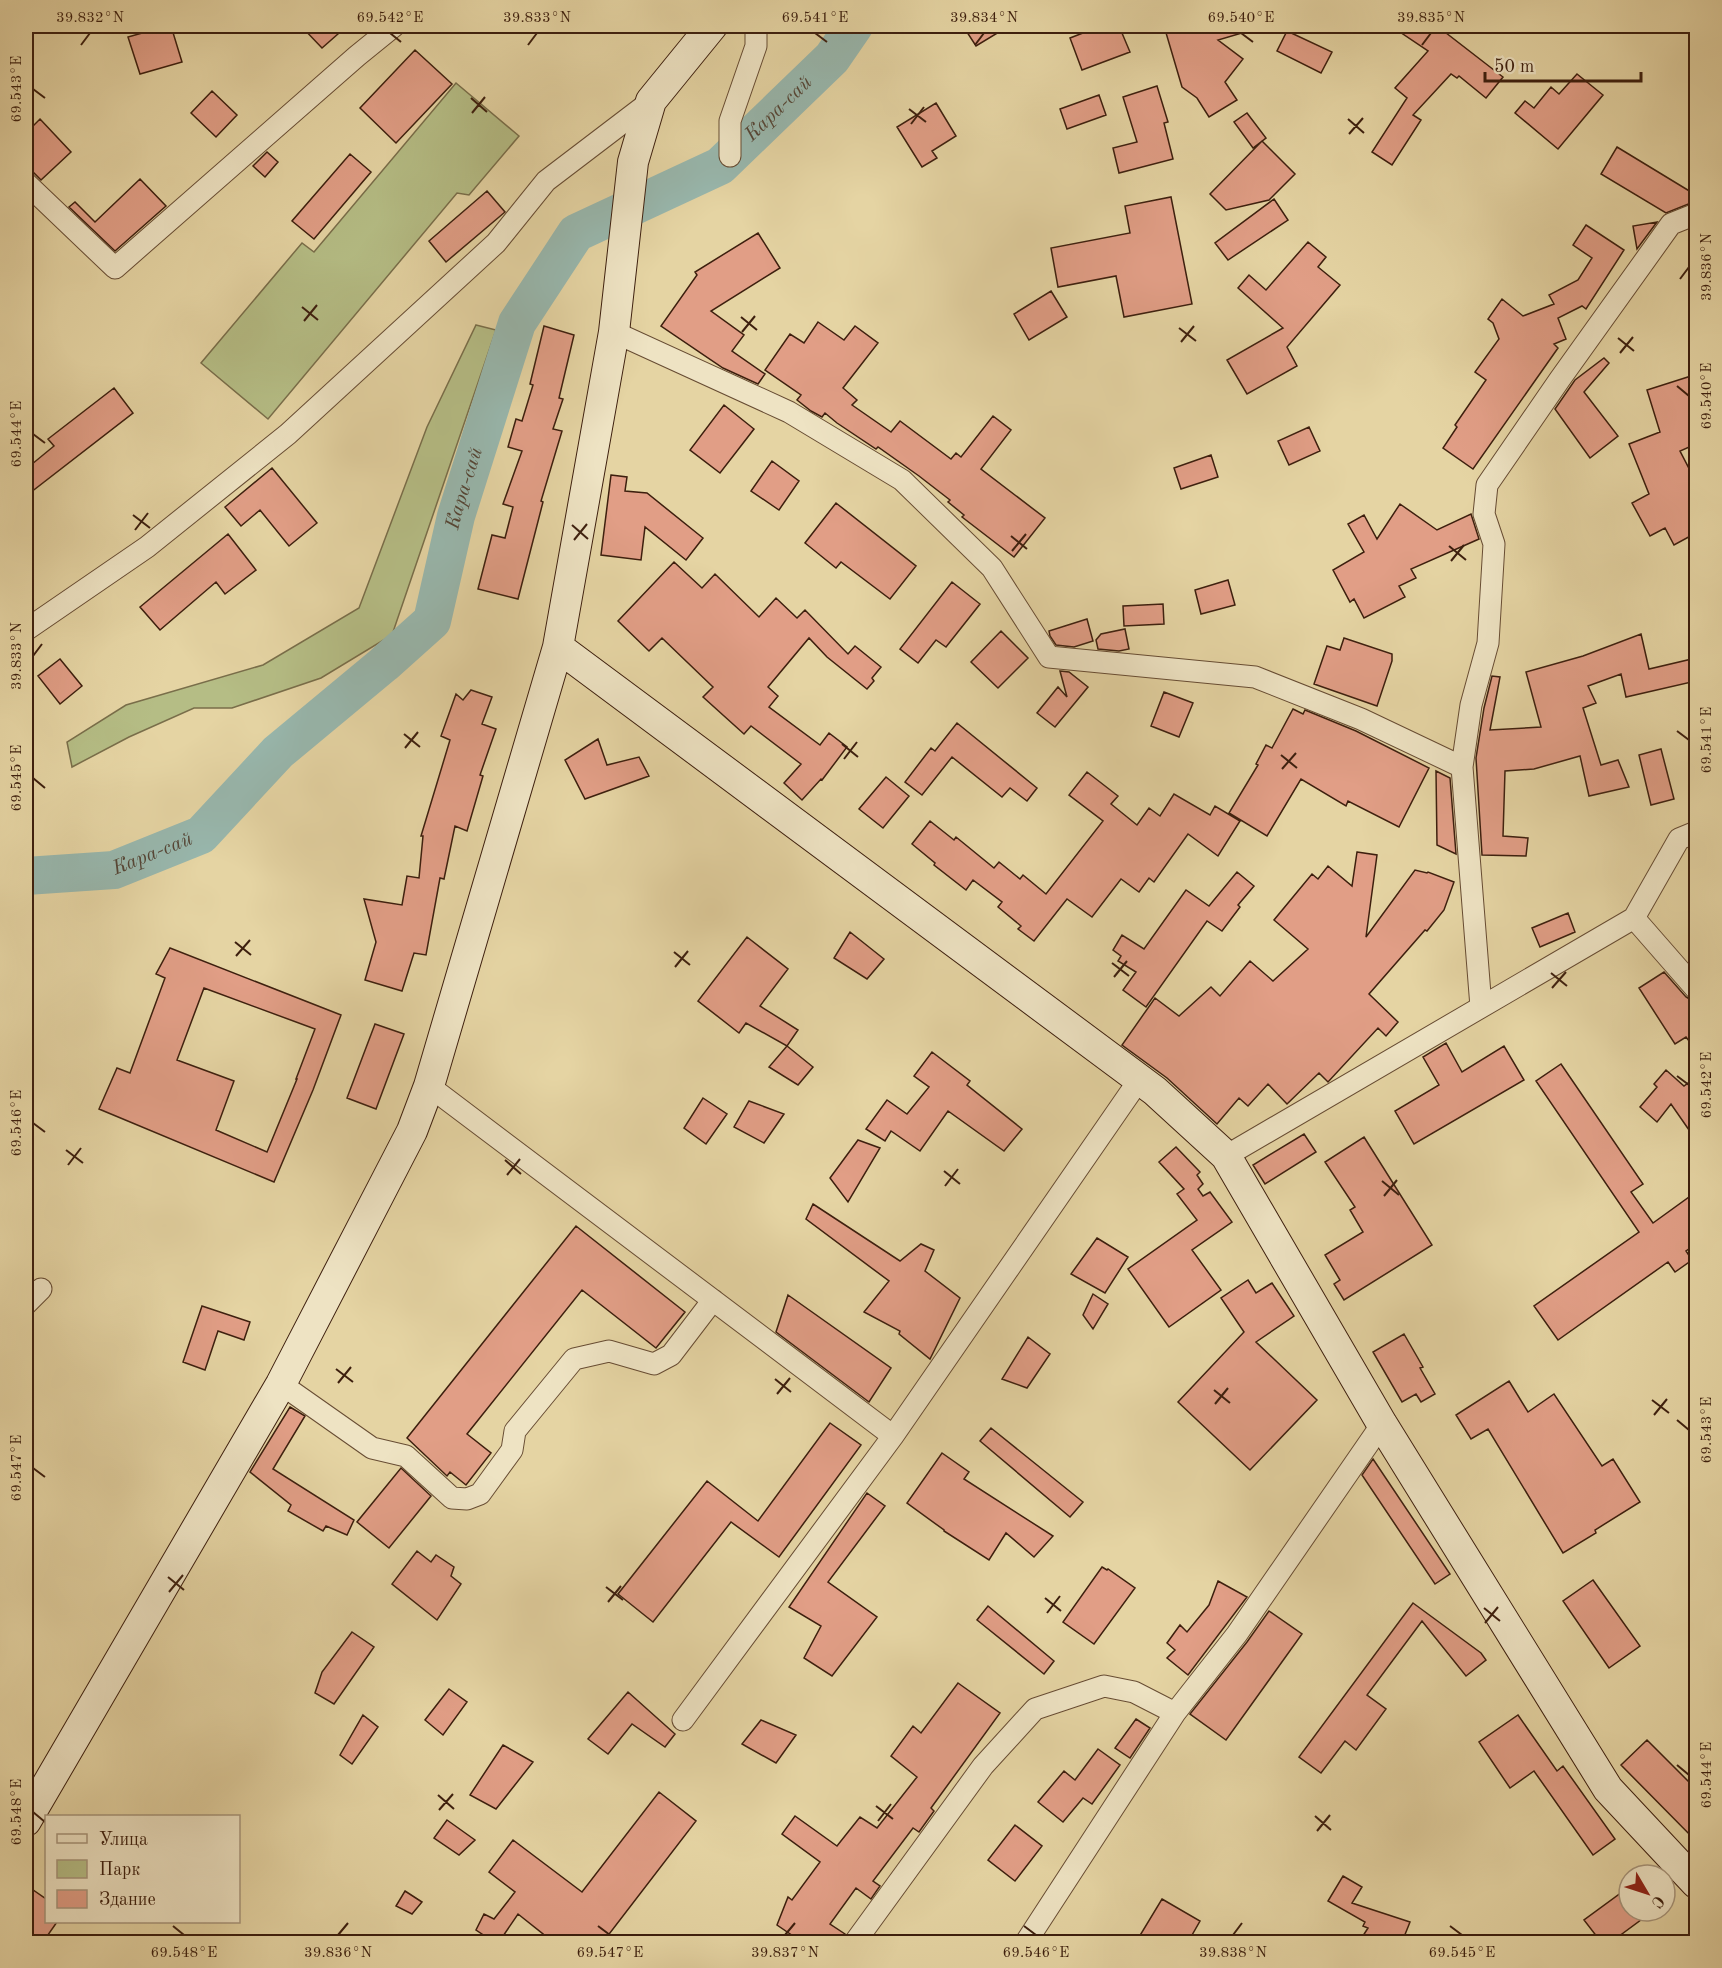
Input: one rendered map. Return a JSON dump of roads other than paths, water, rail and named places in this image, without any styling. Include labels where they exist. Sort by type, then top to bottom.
[{"type":"main road","points":[[26,1821],[281,1384],[412,1131],[429,1086],[558,647],[614,332],[633,162],[651,101],[711,26]]},
{"type":"main road","points":[[558,647],[1155,1091],[1226,1156],[1382,1424],[1608,1789],[1696,1882]]},
{"type":"street","points":[[26,183],[115,268],[394,26]]},
{"type":"street","points":[[730,156],[729,121],[756,45],[756,26]]},
{"type":"street","points":[[26,630],[147,548],[288,434],[496,243],[546,181],[651,101]]},
{"type":"street","points":[[1481,1007],[1462,767],[1471,705],[1488,643],[1494,544],[1484,514],[1487,485],[1671,224],[1696,214]]},
{"type":"street","points":[[614,332],[789,412],[902,480],[992,568],[1049,657],[1256,677],[1361,719],[1462,767]]},
{"type":"street","points":[[1226,1156],[1634,918],[1679,839],[1696,832]]},
{"type":"street","points":[[1634,918],[1696,989]]},
{"type":"street","points":[[683,1720],[893,1436],[1139,1080]]},
{"type":"street","points":[[429,1086],[893,1436]]},
{"type":"street","points":[[26,1304],[41,1289]]},
{"type":"street","points":[[281,1384],[372,1448],[406,1456],[452,1498],[467,1499],[480,1494],[512,1450],[515,1431],[574,1359],[609,1351],[654,1364],[671,1354],[713,1300]]},
{"type":"street","points":[[1026,1942],[1175,1713],[1238,1634],[1382,1424]]},
{"type":"street","points":[[855,1942],[983,1766],[1035,1709],[1104,1686],[1134,1692],[1175,1713]]},
{"type":"waterway","name":"Кара-сай","points":[[26,876],[114,870],[201,835],[278,752],[432,621],[456,516],[517,323],[576,233],[720,166],[832,58],[854,26]]}]
